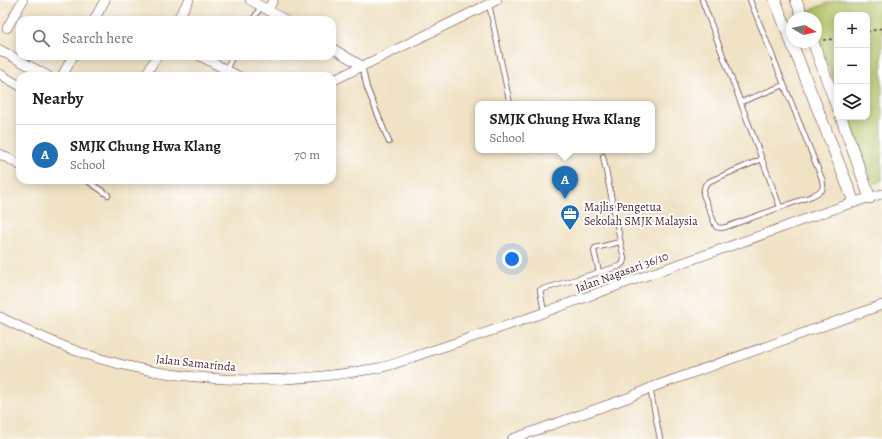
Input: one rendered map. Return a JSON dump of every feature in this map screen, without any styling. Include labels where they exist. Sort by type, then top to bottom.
[{"type":"street","points":[[7,28],[23,0]]},
{"type":"street","points":[[96,16],[105,0]]},
{"type":"street","points":[[179,16],[189,0]]},
{"type":"street","points":[[250,0],[278,16]]},
{"type":"street","points":[[264,8],[273,0]]},
{"type":"street","points":[[775,0],[854,202]]},
{"type":"street","points":[[796,0],[801,12]]},
{"type":"street","points":[[336,79],[493,2]]},
{"type":"street","points":[[815,48],[834,100]]},
{"type":"street","points":[[0,50],[16,59]]},
{"type":"street","points":[[336,50],[362,66]]},
{"type":"street","points":[[18,60],[41,72]]},
{"type":"street","points":[[64,72],[72,60]]},
{"type":"street","points":[[147,72],[155,60]]},
{"type":"street","points":[[207,60],[230,72]]},
{"type":"street","points":[[0,74],[16,84]]},
{"type":"street","points":[[841,120],[870,198]]},
{"type":"street","points":[[0,154],[16,163]]},
{"type":"street","points":[[846,182],[854,188],[859,188],[862,174]]},
{"type":"street","name":"Jalan Nagasari 36/10","points":[[397,362],[513,325],[544,312],[854,202],[882,194]]},
{"type":"street","points":[[512,439],[882,305]]},
{"type":"street","name":"Jalan Samarinda","points":[[0,317],[45,338],[87,354],[143,368],[206,377],[265,380],[293,379],[381,368],[397,362]]},
{"type":"lane","points":[[702,0],[780,207]]},
{"type":"lane","points":[[750,0],[811,151],[823,185],[820,192],[721,228],[716,226],[703,191],[705,185],[762,159]]},
{"type":"lane","points":[[493,2],[510,101]]},
{"type":"lane","points":[[257,16],[264,8]]},
{"type":"lane","points":[[226,70],[231,60]]},
{"type":"lane","points":[[362,66],[367,88],[389,142]]},
{"type":"lane","points":[[741,102],[784,85]]},
{"type":"lane","points":[[544,312],[540,290],[620,266],[623,263],[624,259],[602,156]]},
{"type":"lane","points":[[92,184],[108,195]]},
{"type":"lane","points":[[599,272],[594,248],[620,242]]},
{"type":"lane","points":[[650,388],[660,439]]},
{"type":"path","points":[[870,31],[882,28]]},
{"type":"path","points":[[822,41],[834,39]]},
{"type":"green space","points":[[836,0],[882,0],[882,180],[873,184],[849,120],[870,120],[870,12],[834,12],[834,80],[821,48],[822,12],[807,11]]},
{"type":"place","name":"SMJK Chung Hwa Klang","points":[[565,199]]},
{"type":"place","name":"Majlis Pengetua Sekolah SMJK Malaysia","points":[[570,231]]}]
